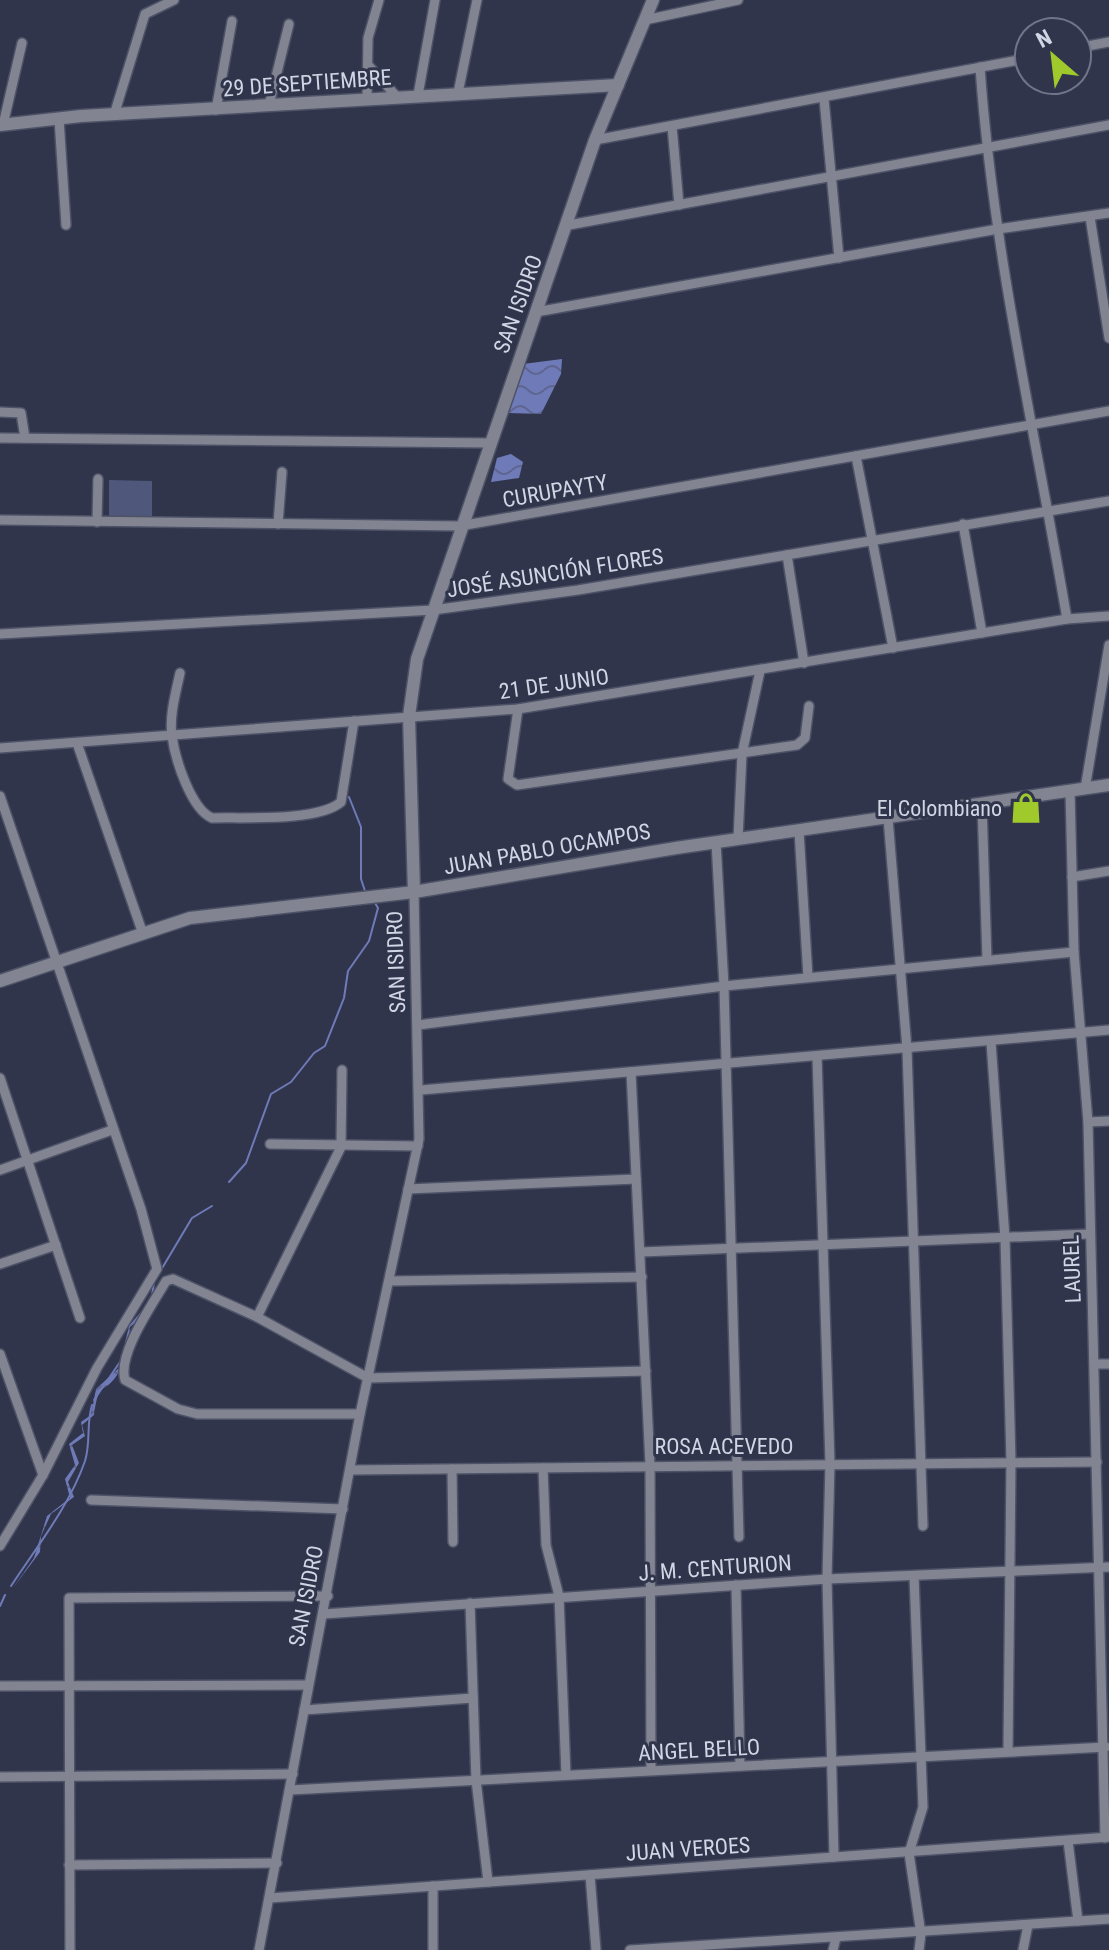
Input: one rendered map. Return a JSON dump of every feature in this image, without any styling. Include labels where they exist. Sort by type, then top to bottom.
[{"type":"street","points":[[114,115],[145,14],[174,0]]},
{"type":"street","points":[[367,99],[368,38],[379,0]]},
{"type":"street","points":[[418,95],[435,0]]},
{"type":"street","points":[[458,93],[477,0]]},
{"type":"street","name":"SAN ISIDRO","points":[[259,1950],[360,1414],[418,1146],[421,1090],[409,716],[417,659],[460,526],[569,225],[595,140],[653,0]]},
{"type":"street","points":[[645,20],[738,0]]},
{"type":"street","points":[[216,110],[232,21]]},
{"type":"street","points":[[269,105],[289,24]]},
{"type":"street","points":[[1,125],[22,43]]},
{"type":"street","points":[[595,140],[1013,61]]},
{"type":"street","points":[[367,63],[398,98]]},
{"type":"street","points":[[980,67],[986,149],[998,229],[1067,619]]},
{"type":"street","name":"29 DE SEPTIEMBRE","points":[[1,125],[418,95],[618,85]]},
{"type":"street","points":[[824,99],[839,258]]},
{"type":"street","points":[[59,119],[66,225]]},
{"type":"street","points":[[569,225],[1109,125]]},
{"type":"street","points":[[672,126],[679,205]]},
{"type":"street","points":[[536,312],[998,229],[1109,213]]},
{"type":"street","points":[[1090,217],[1109,338]]},
{"type":"street","name":"CURUPAYTY","points":[[0,520],[460,526],[1109,411]]},
{"type":"street","points":[[0,412],[21,413],[25,438]]},
{"type":"street","points":[[0,438],[490,443]]},
{"type":"street","points":[[856,456],[893,648]]},
{"type":"street","points":[[278,524],[282,472]]},
{"type":"street","points":[[97,522],[98,479]]},
{"type":"street","name":"JOSÉ ASUNCIÓN FLORES","points":[[0,634],[433,610],[1109,501]]},
{"type":"street","points":[[963,524],[982,633]]},
{"type":"street","points":[[787,555],[804,663]]},
{"type":"street","name":"21 DE JUNIO","points":[[0,748],[518,709],[1067,619],[1109,616]]},
{"type":"street","points":[[1085,789],[1109,645]]},
{"type":"street","points":[[738,839],[742,754],[760,671]]},
{"type":"street","points":[[180,673],[172,735],[193,802],[201,813],[212,818],[317,812],[341,802],[354,721]]},
{"type":"street","points":[[518,709],[508,779],[517,785],[742,754],[803,742],[809,706]]},
{"type":"street","points":[[77,743],[143,934]]},
{"type":"street","name":"JUAN PABLO OCAMPOS","points":[[0,981],[190,918],[414,892],[716,842],[1109,785]]},
{"type":"street","name":"LAUREL","points":[[1070,791],[1074,952],[1088,1122],[1097,1462],[1104,1501],[1107,1838]]},
{"type":"street","points":[[0,796],[54,963],[141,1209],[157,1269],[97,1368],[43,1475],[0,1546]]},
{"type":"street","points":[[982,804],[987,960]]},
{"type":"street","points":[[888,818],[907,1049],[923,1526]]},
{"type":"street","points":[[799,831],[808,977]]},
{"type":"street","points":[[716,842],[728,1062],[739,1537]]},
{"type":"street","points":[[1072,877],[1109,871]]},
{"type":"street","points":[[418,1025],[724,986],[1074,952]]},
{"type":"street","points":[[421,1090],[1109,1030]]},
{"type":"street","points":[[991,1042],[1005,1238],[1011,1461],[1008,1751]]},
{"type":"street","points":[[817,1056],[830,1463],[827,1579],[834,1857]]},
{"type":"street","points":[[257,1317],[341,1147],[342,1070]]},
{"type":"street","points":[[631,1072],[650,1465],[651,1770]]},
{"type":"street","points":[[0,1078],[80,1318]]},
{"type":"street","points":[[1088,1122],[1109,1121]]},
{"type":"street","points":[[0,1170],[112,1130]]},
{"type":"street","points":[[270,1144],[418,1146]]},
{"type":"street","points":[[408,1189],[636,1179]]},
{"type":"street","points":[[641,1252],[914,1244],[1089,1234]]},
{"type":"street","points":[[0,1264],[56,1245]]},
{"type":"street","points":[[391,1281],[642,1277]]},
{"type":"street","points":[[360,1414],[197,1414],[178,1409],[125,1380],[124,1369],[134,1337],[169,1279],[257,1317],[368,1378],[646,1371]]},
{"type":"street","points":[[0,1354],[43,1475]]},
{"type":"street","points":[[1095,1364],[1109,1364]]},
{"type":"street","points":[[1097,1438],[1109,1438]]},
{"type":"street","name":"ROSA ACEVEDO","points":[[350,1470],[920,1461],[1097,1462]]},
{"type":"street","points":[[543,1468],[546,1545],[559,1596],[566,1775]]},
{"type":"street","points":[[452,1469],[453,1542]]},
{"type":"street","points":[[91,1500],[343,1509]]},
{"type":"street","name":"J. M. CENTURION","points":[[324,1614],[827,1579],[1104,1567]]},
{"type":"street","points":[[914,1576],[923,1807],[909,1853],[921,1934],[919,1950]]},
{"type":"street","points":[[736,1585],[740,1766]]},
{"type":"street","points":[[70,1950],[69,1598],[328,1596]]},
{"type":"street","points":[[470,1603],[476,1780],[488,1882]]},
{"type":"street","points":[[0,1686],[308,1685]]},
{"type":"street","points":[[304,1710],[473,1698]]},
{"type":"street","name":"ANGEL BELLO","points":[[290,1790],[1106,1746]]},
{"type":"street","points":[[0,1777],[293,1774]]},
{"type":"street","name":"JUAN VEROES","points":[[270,1898],[1107,1838]]},
{"type":"street","points":[[1068,1841],[1078,1921]]},
{"type":"street","points":[[69,1865],[277,1863]]},
{"type":"street","points":[[590,1875],[596,1950]]},
{"type":"street","points":[[433,1886],[433,1950]]},
{"type":"street","points":[[630,1950],[721,1948],[1109,1919]]},
{"type":"street","points":[[1023,1950],[1028,1925]]},
{"type":"street","points":[[833,1950],[836,1938]]},
{"type":"shaded area","points":[[109,480],[152,481],[152,517],[109,516]]},
{"type":"water","points":[[562,359],[561,374],[541,414],[508,413],[523,364]]},
{"type":"water","points":[[511,454],[523,462],[519,478],[491,482],[497,458]]},
{"type":"water","points":[[152,1298],[146,1310],[130,1327],[126,1356],[119,1372],[100,1391],[94,1415],[82,1425],[85,1436],[72,1445],[79,1463],[68,1482],[74,1497],[51,1514],[41,1536],[40,1552],[13,1588],[34,1558],[47,1516],[70,1498],[65,1479],[75,1465],[69,1444],[83,1433],[81,1422],[91,1415],[96,1389],[119,1368],[129,1326]]},
{"type":"waterway","points":[[349,797],[361,827],[361,879],[365,891]]},
{"type":"waterway","points":[[229,1182],[246,1163],[271,1094],[291,1082],[314,1053],[325,1046],[344,998],[348,971],[369,941],[378,908],[375,903]]},
{"type":"waterway","points":[[161,1270],[192,1218],[212,1206]]},
{"type":"waterway","points":[[152,1296],[154,1282]]},
{"type":"waterway","points":[[94,1400],[122,1359]]},
{"type":"waterway","points":[[11,1586],[52,1526],[79,1477],[87,1454],[92,1405]]},
{"type":"waterway","points":[[0,1606],[5,1595]]},
{"type":"place","name":"El Colombiano","points":[[1026,808]]}]
